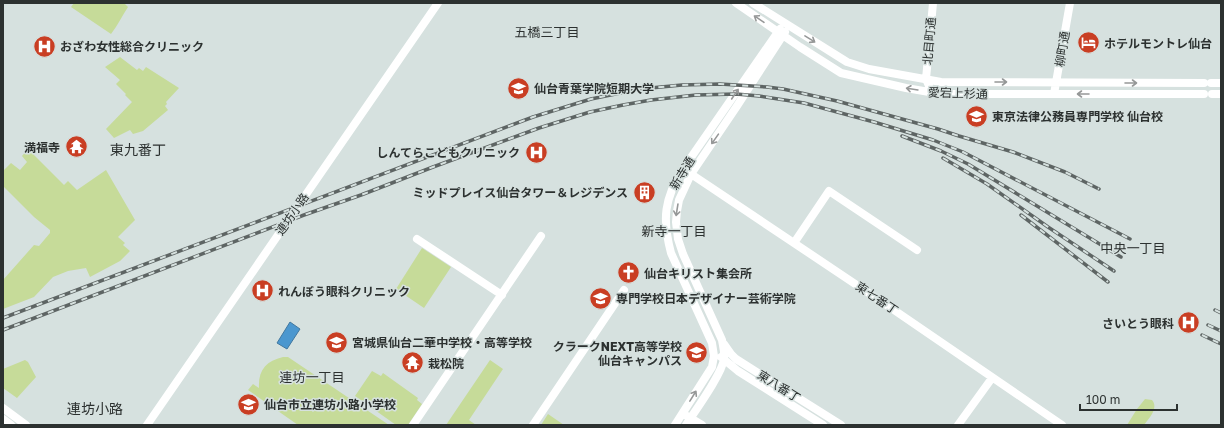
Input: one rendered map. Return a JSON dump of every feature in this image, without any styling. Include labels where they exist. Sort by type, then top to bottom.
[{"type":"street","name":"連坊小路","points":[[147,425],[438,3]]},
{"type":"street","name":"愛宕上杉通","points":[[736,3],[780,34],[841,72],[932,93],[1221,94]]},
{"type":"street","name":"愛宕上杉通","points":[[753,3],[847,62],[869,69],[942,82],[1221,83]]},
{"type":"street","name":"北目町通","points":[[926,79],[933,3]]},
{"type":"street","name":"柳町通","points":[[1054,94],[1070,3]]},
{"type":"street","name":"新寺通","points":[[724,360],[722,340],[683,254],[678,239],[676,222],[679,200],[685,184],[691,174],[737,106],[786,24]]},
{"type":"street","name":"新寺通","points":[[712,367],[714,356],[712,343],[671,253],[667,238],[666,223],[668,198],[676,181],[686,166],[780,34]]},
{"type":"street","points":[[926,79],[932,93]]},
{"type":"street","name":"東七番丁","points":[[691,174],[1062,425]]},
{"type":"street","points":[[794,243],[829,191],[917,250]]},
{"type":"street","points":[[413,425],[541,236]]},
{"type":"street","points":[[417,239],[502,295]]},
{"type":"street","points":[[533,425],[624,290]]},
{"type":"street","name":"東八番丁","points":[[722,340],[726,348],[736,359],[841,425]]},
{"type":"street","name":"東八番丁","points":[[712,343],[724,360],[738,371],[822,425]]},
{"type":"street","points":[[675,425],[712,367],[724,360],[736,359]]},
{"type":"street","points":[[688,421],[716,377],[724,360]]},
{"type":"street","points":[[716,377],[727,372],[738,371]]},
{"type":"street","points":[[958,425],[992,378]]},
{"type":"street","points":[[3,408],[26,425]]},
{"type":"street","points":[[683,413],[688,421],[702,425]]},
{"type":"street","points":[[822,425],[826,416]]},
{"type":"street","points":[[3,419],[11,425]]},
{"type":"green space","points":[[74,3],[124,3],[128,7],[111,34],[71,7]]},
{"type":"green space","points":[[120,57],[137,70],[139,68],[143,71],[146,67],[179,88],[166,102],[167,104],[165,106],[168,110],[143,131],[133,134],[130,130],[114,138],[106,129],[132,102],[116,84],[120,80],[105,67]]},
{"type":"green space","points":[[28,149],[64,185],[68,181],[77,190],[106,170],[135,220],[118,237],[125,243],[123,245],[130,251],[120,261],[90,277],[86,268],[68,271],[53,277],[34,297],[3,309],[3,280],[34,245],[39,246],[50,233],[50,230],[34,217],[3,186],[3,171],[11,163],[20,170],[27,162],[22,156]]},
{"type":"green space","points":[[422,248],[451,267],[424,308],[396,289]]},
{"type":"green space","points":[[283,357],[288,357],[389,425],[298,425],[248,390],[253,384],[259,388],[260,376],[264,367],[272,361]]},
{"type":"green space","points":[[25,360],[28,362],[36,377],[17,398],[3,388],[3,369]]},
{"type":"green space","points":[[490,360],[503,369],[469,420],[476,425],[446,425]]},
{"type":"green space","points":[[372,371],[381,376],[383,373],[418,398],[417,400],[422,404],[408,425],[396,425],[355,396]]},
{"type":"green space","points":[[1145,399],[1152,400],[1154,403],[1154,410],[1151,416],[1144,425],[1127,425],[1137,409]]},
{"type":"green space","points":[[548,414],[564,425],[541,425]]},
{"type":"water","points":[[290,322],[300,329],[287,349],[277,343]]},
{"type":"railway","points":[[3,318],[533,117],[591,99],[640,89],[682,85],[720,84],[783,89],[837,101],[938,129],[1013,152],[1065,172],[1099,189]]},
{"type":"railway","points":[[3,330],[304,215],[539,128],[590,112],[623,105],[696,95],[736,94],[804,103],[933,140],[963,152],[1130,239]]},
{"type":"railway","points":[[902,136],[941,151],[968,164],[1121,257]]},
{"type":"railway","points":[[943,158],[987,184],[1114,271]]},
{"type":"railway","points":[[1021,215],[1108,282]]},
{"type":"railway","points":[[1215,310],[1221,313]]},
{"type":"railway","points":[[1208,325],[1221,331]]},
{"type":"railway","points":[[1202,335],[1221,344]]},
{"type":"place","name":"ホテルモントレ仙台","points":[[1088,43]]},
{"type":"place","name":"おざわ女性総合クリニック","points":[[45,46]]},
{"type":"place","name":"仙台青葉学院短期大学","points":[[518,88]]},
{"type":"place","name":"東京法律公務員専門学校 仙台校","points":[[977,116]]},
{"type":"place","name":"満福寺","points":[[76,147]]},
{"type":"place","name":"しんてらこどもクリニック","points":[[536,152]]},
{"type":"place","name":"ミッドプレイス仙台タワー＆レジデンス","points":[[644,192]]},
{"type":"place","name":"仙台キリスト集会所","points":[[628,273]]},
{"type":"place","name":"れんぼう眼科クリニック","points":[[263,291]]},
{"type":"place","name":"専門学校日本デザイナー芸術学院","points":[[600,298]]},
{"type":"place","name":"さいとう眼科","points":[[1189,323]]},
{"type":"place","name":"宮城県仙台二華中学校・高等学校","points":[[337,342]]},
{"type":"place","name":"クラークNEXT高等学校 仙台キャンパス","points":[[697,353]]},
{"type":"place","name":"栽松院","points":[[412,363]]},
{"type":"place","name":"仙台市立連坊小路小学校","points":[[249,404]]},
{"type":"district","name":"五橋三丁目","points":[[547,32]]},
{"type":"district","name":"東九番丁","points":[[138,149]]},
{"type":"district","name":"新寺一丁目","points":[[674,231]]},
{"type":"district","name":"中央一丁目","points":[[1133,248]]},
{"type":"district","name":"連坊一丁目","points":[[312,377]]},
{"type":"district","name":"連坊小路","points":[[95,408]]}]
